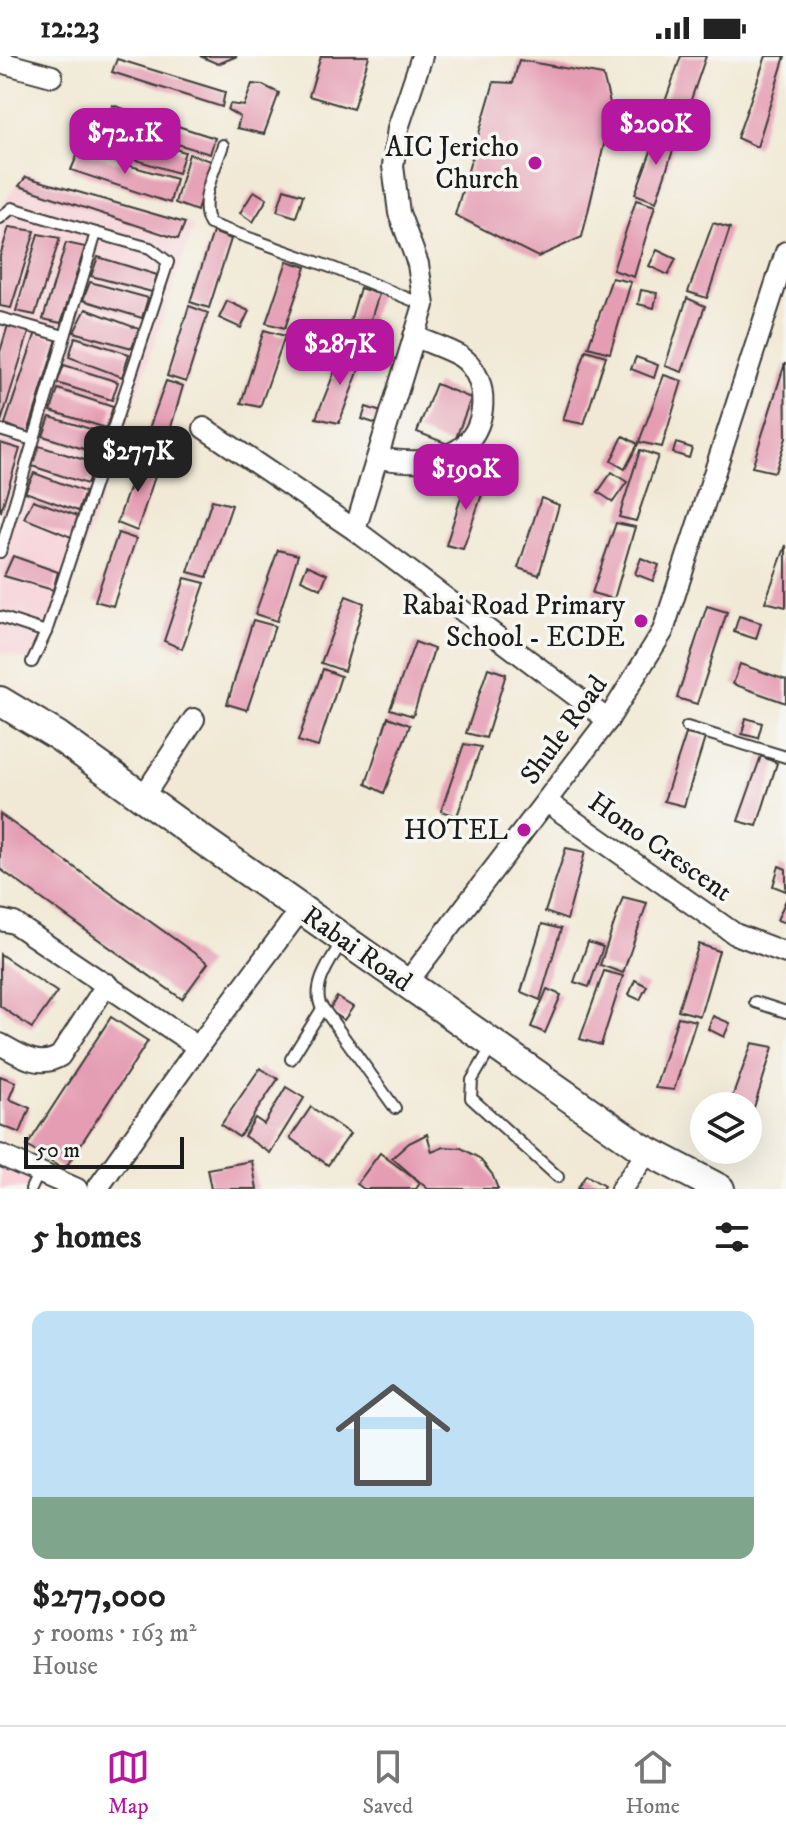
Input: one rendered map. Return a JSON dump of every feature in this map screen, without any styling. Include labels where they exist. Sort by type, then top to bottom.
[{"type":"main road","name":"Rabai Road","points":[[0,701],[58,736],[648,1152],[720,1189]]},
{"type":"street","points":[[355,530],[424,305],[418,264],[399,213],[393,166],[398,128],[422,56]]},
{"type":"street","points":[[0,62],[52,76]]},
{"type":"street","name":"Shule Road","points":[[406,984],[608,720],[663,631],[786,252]]},
{"type":"street","points":[[378,458],[421,461],[456,451],[467,443],[481,417],[482,390],[475,372],[462,357],[414,336]]},
{"type":"street","points":[[204,428],[355,530],[608,720]]},
{"type":"street","points":[[143,797],[194,719]]},
{"type":"street","name":"Hono Crescent","points":[[547,802],[735,934],[786,953]]},
{"type":"street","points":[[97,1189],[301,909]]},
{"type":"street","points":[[0,920],[14,923],[198,1047]]},
{"type":"street","points":[[0,1044],[25,1058],[39,1062],[52,1061],[60,1056],[107,984]]},
{"type":"street","points":[[621,1189],[648,1152]]},
{"type":"street","points":[[0,1155],[35,1181],[77,1189]]},
{"type":"lane","points":[[223,145],[206,200],[206,218],[210,224],[424,305]]},
{"type":"lane","points":[[0,218],[12,208],[150,248],[168,262],[46,632],[32,662]]},
{"type":"lane","points":[[0,552],[96,233]]},
{"type":"lane","points":[[0,318],[64,336]]},
{"type":"lane","points":[[0,430],[33,440]]},
{"type":"lane","points":[[0,617],[46,632]]},
{"type":"lane","points":[[687,727],[786,757]]},
{"type":"lane","points":[[343,939],[318,988],[317,996],[322,1009],[395,1108]]},
{"type":"lane","points":[[755,1002],[786,1012]]},
{"type":"lane","points":[[291,1059],[322,1009]]},
{"type":"lane","points":[[493,1044],[472,1080],[471,1098],[558,1177]]},
{"type":"shaded area","points":[[25,172],[194,226],[44,666],[0,652],[0,209]]},
{"type":"shaded area","points":[[0,1165],[61,1189],[0,1189]]},
{"type":"building","points":[[200,56],[237,56],[218,64]]},
{"type":"building","points":[[321,56],[369,56],[353,109],[309,96]]},
{"type":"building","points":[[681,56],[706,56],[683,123],[660,116]]},
{"type":"building","points":[[766,56],[785,56],[757,147],[737,138]]},
{"type":"building","points":[[117,59],[225,92],[222,107],[112,72]]},
{"type":"building","name":"AIC Jericho Church","points":[[519,60],[603,75],[612,111],[582,237],[538,257],[455,215],[494,82],[513,83]]},
{"type":"building","points":[[252,84],[263,85],[279,93],[264,134],[237,128],[240,117],[228,110],[230,104],[244,106]]},
{"type":"building","points":[[112,105],[215,138],[210,154],[108,123]]},
{"type":"building","points":[[86,124],[185,152],[178,173],[78,142]]},
{"type":"building","points":[[659,130],[677,138],[656,202],[635,194]]},
{"type":"building","points":[[79,151],[176,179],[170,203],[71,170]]},
{"type":"building","points":[[189,154],[211,161],[197,211],[175,203]]},
{"type":"building","points":[[26,177],[185,223],[178,239],[19,186]]},
{"type":"building","points":[[284,189],[303,195],[296,217],[277,211]]},
{"type":"building","points":[[254,191],[267,199],[253,222],[240,213]]},
{"type":"building","points":[[636,200],[655,206],[634,277],[613,270]]},
{"type":"building","points":[[713,223],[730,228],[707,298],[688,292]]},
{"type":"building","points":[[9,227],[35,231],[11,308],[0,306],[0,256]]},
{"type":"building","points":[[213,232],[231,239],[209,308],[190,302]]},
{"type":"building","points":[[38,234],[60,238],[35,315],[16,311]]},
{"type":"building","points":[[66,243],[85,247],[61,323],[43,319]]},
{"type":"building","points":[[657,250],[676,259],[668,275],[649,266]]},
{"type":"building","points":[[98,257],[157,275],[152,292],[91,276]]},
{"type":"building","points":[[287,261],[306,267],[285,328],[266,323]]},
{"type":"building","points":[[612,278],[631,282],[610,353],[588,347]]},
{"type":"building","points":[[90,282],[148,298],[142,318],[83,300]]},
{"type":"building","points":[[360,288],[379,294],[362,347],[344,342]]},
{"type":"building","points":[[641,290],[657,293],[654,308],[638,304]]},
{"type":"building","points":[[687,298],[705,306],[682,372],[665,366]]},
{"type":"building","points":[[227,301],[249,311],[241,328],[219,318]]},
{"type":"building","points":[[189,306],[208,313],[186,382],[167,376]]},
{"type":"building","points":[[86,309],[139,329],[132,348],[74,332]]},
{"type":"building","points":[[8,325],[29,332],[1,422],[0,352]]},
{"type":"building","points":[[264,330],[285,336],[260,407],[241,403]]},
{"type":"building","points":[[36,332],[57,339],[28,433],[5,424]]},
{"type":"building","points":[[75,337],[129,354],[122,377],[69,357]]},
{"type":"building","points":[[586,350],[606,356],[584,424],[563,420]]},
{"type":"building","points":[[343,351],[364,356],[339,423],[316,418]]},
{"type":"building","points":[[636,357],[658,365],[654,378],[631,369]]},
{"type":"building","points":[[785,363],[786,438],[775,472],[752,467]]},
{"type":"building","points":[[64,365],[118,382],[112,400],[57,383]]},
{"type":"building","points":[[664,375],[682,381],[662,447],[639,442]]},
{"type":"building","points":[[166,381],[183,386],[162,458],[141,451]]},
{"type":"building","points":[[436,384],[471,398],[453,446],[417,432]]},
{"type":"building","points":[[58,389],[113,407],[106,428],[51,411]]},
{"type":"building","points":[[366,407],[381,412],[377,424],[362,419]]},
{"type":"building","points":[[50,417],[104,433],[96,453],[43,436]]},
{"type":"building","points":[[623,436],[638,444],[625,469],[611,461]]},
{"type":"building","points":[[0,443],[20,449],[1,511],[0,510]]},
{"type":"building","points":[[676,443],[692,448],[689,458],[673,453]]},
{"type":"building","points":[[39,446],[94,463],[87,484],[32,466]]},
{"type":"building","points":[[640,450],[658,456],[636,521],[619,517]]},
{"type":"building","points":[[140,457],[159,464],[137,531],[117,523]]},
{"type":"building","points":[[612,472],[627,482],[613,502],[598,492]]},
{"type":"building","points":[[34,473],[85,492],[78,511],[25,492]]},
{"type":"building","points":[[468,475],[487,480],[463,549],[446,545]]},
{"type":"building","points":[[541,498],[559,505],[539,575],[518,568]]},
{"type":"building","points":[[33,500],[78,516],[71,537],[24,518]]},
{"type":"building","points":[[212,500],[232,505],[207,577],[188,572]]},
{"type":"building","points":[[616,523],[635,527],[614,599],[592,593]]},
{"type":"building","points":[[118,533],[136,539],[113,606],[95,601]]},
{"type":"building","points":[[786,545],[786,607],[765,602]]},
{"type":"building","points":[[278,550],[298,555],[277,621],[255,614]]},
{"type":"building","points":[[13,556],[58,572],[53,590],[4,576]]},
{"type":"building","points":[[641,558],[659,565],[653,581],[635,574]]},
{"type":"building","points":[[307,565],[327,574],[321,589],[301,580]]},
{"type":"building","points":[[185,578],[205,583],[182,649],[164,641]]},
{"type":"building","points":[[346,596],[364,603],[344,671],[321,663]]},
{"type":"building","points":[[707,606],[727,612],[697,704],[677,698]]},
{"type":"building","points":[[739,616],[761,623],[756,639],[734,632]]},
{"type":"building","points":[[253,620],[275,626],[247,710],[227,704]]},
{"type":"building","points":[[415,642],[434,649],[413,716],[390,709]]},
{"type":"building","points":[[740,664],[786,680],[786,703],[733,684]]},
{"type":"building","points":[[488,668],[506,674],[486,738],[466,733]]},
{"type":"building","points":[[323,669],[341,676],[318,747],[298,741]]},
{"type":"building","points":[[388,717],[410,725],[384,793],[366,784]]},
{"type":"building","points":[[746,718],[762,723],[758,738],[742,734]]},
{"type":"building","points":[[686,734],[705,738],[684,806],[664,801]]},
{"type":"building","points":[[464,744],[481,747],[457,816],[441,811]]},
{"type":"building","points":[[761,756],[777,763],[757,826],[738,821]]},
{"type":"building","points":[[0,814],[208,963],[182,999],[0,869]]},
{"type":"building","points":[[566,848],[585,852],[567,920],[545,912]]},
{"type":"building","points":[[779,866],[786,869],[786,891],[773,886]]},
{"type":"building","points":[[623,897],[647,903],[623,973],[600,965]]},
{"type":"building","points":[[786,900],[786,923],[777,920]]},
{"type":"building","points":[[542,924],[561,929],[540,1000],[521,992]]},
{"type":"building","points":[[588,942],[603,947],[589,987],[574,982]]},
{"type":"building","points":[[699,944],[719,951],[700,1016],[678,1010]]},
{"type":"building","points":[[0,954],[57,992],[32,1028],[0,1006]]},
{"type":"building","points":[[604,971],[623,976],[601,1045],[580,1039]]},
{"type":"building","points":[[635,980],[647,986],[640,1000],[629,995]]},
{"type":"building","points":[[547,989],[561,995],[545,1033],[531,1027]]},
{"type":"building","points":[[337,997],[353,1007],[344,1020],[329,1010]]},
{"type":"building","points":[[713,1016],[730,1023],[724,1037],[708,1029]]},
{"type":"building","points":[[111,1017],[148,1041],[64,1170],[27,1146]]},
{"type":"building","points":[[678,1017],[696,1021],[674,1090],[655,1088]]},
{"type":"building","points":[[752,1043],[773,1047],[759,1092],[734,1092]]},
{"type":"building","points":[[260,1068],[278,1079],[239,1137],[221,1125]]},
{"type":"building","points":[[0,1076],[16,1082],[9,1099],[30,1108],[20,1133],[0,1125]]},
{"type":"building","points":[[286,1087],[304,1098],[270,1153],[244,1136],[255,1118],[264,1124]]},
{"type":"building","points":[[311,1107],[350,1134],[328,1165],[290,1138]]},
{"type":"building","points":[[427,1134],[432,1152],[444,1147],[461,1148],[479,1158],[492,1174],[498,1189],[428,1189],[392,1158],[409,1143]]},
{"type":"building","points":[[380,1153],[420,1183],[416,1189],[364,1189],[357,1184]]},
{"type":"building","points":[[252,1161],[257,1189],[211,1189],[207,1169]]},
{"type":"building","points":[[586,1175],[604,1186],[602,1189],[577,1189]]},
{"type":"place","name":"AIC Jericho Church","points":[[535,163]]},
{"type":"place","name":"Rabai Road Primary School - ECDE","points":[[641,621]]},
{"type":"place","name":"HOTEL","points":[[524,830]]}]
